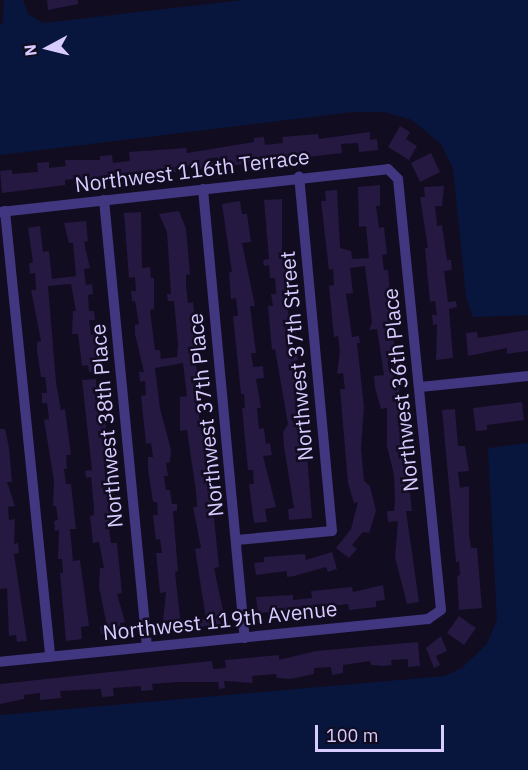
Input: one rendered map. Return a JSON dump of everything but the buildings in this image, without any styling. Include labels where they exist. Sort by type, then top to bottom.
[{"type":"street","name":"Northwest 116th Terrace","points":[[3,211],[388,169]]},
{"type":"street","name":"Northwest 36th Place","points":[[388,169],[398,179],[441,610]]},
{"type":"street","name":"Northwest 37th Street","points":[[237,540],[332,531],[299,177]]},
{"type":"street","name":"Northwest 37th Place","points":[[202,189],[245,638]]},
{"type":"street","name":"Northwest 38th Place","points":[[104,200],[147,647]]},
{"type":"street","points":[[3,211],[50,657]]},
{"type":"street","points":[[420,387],[528,376]]},
{"type":"street","name":"Northwest 119th Avenue","points":[[0,662],[428,619],[441,610]]},
{"type":"water","points":[[4,0],[23,0],[28,14],[43,23],[243,0],[528,0],[528,315],[473,317],[466,296],[453,168],[441,144],[412,120],[384,112],[353,112],[0,155],[0,24],[3,23]]},
{"type":"water","points":[[528,443],[528,770],[0,770],[0,715],[445,676],[462,668],[487,644],[497,620],[488,448]]}]
